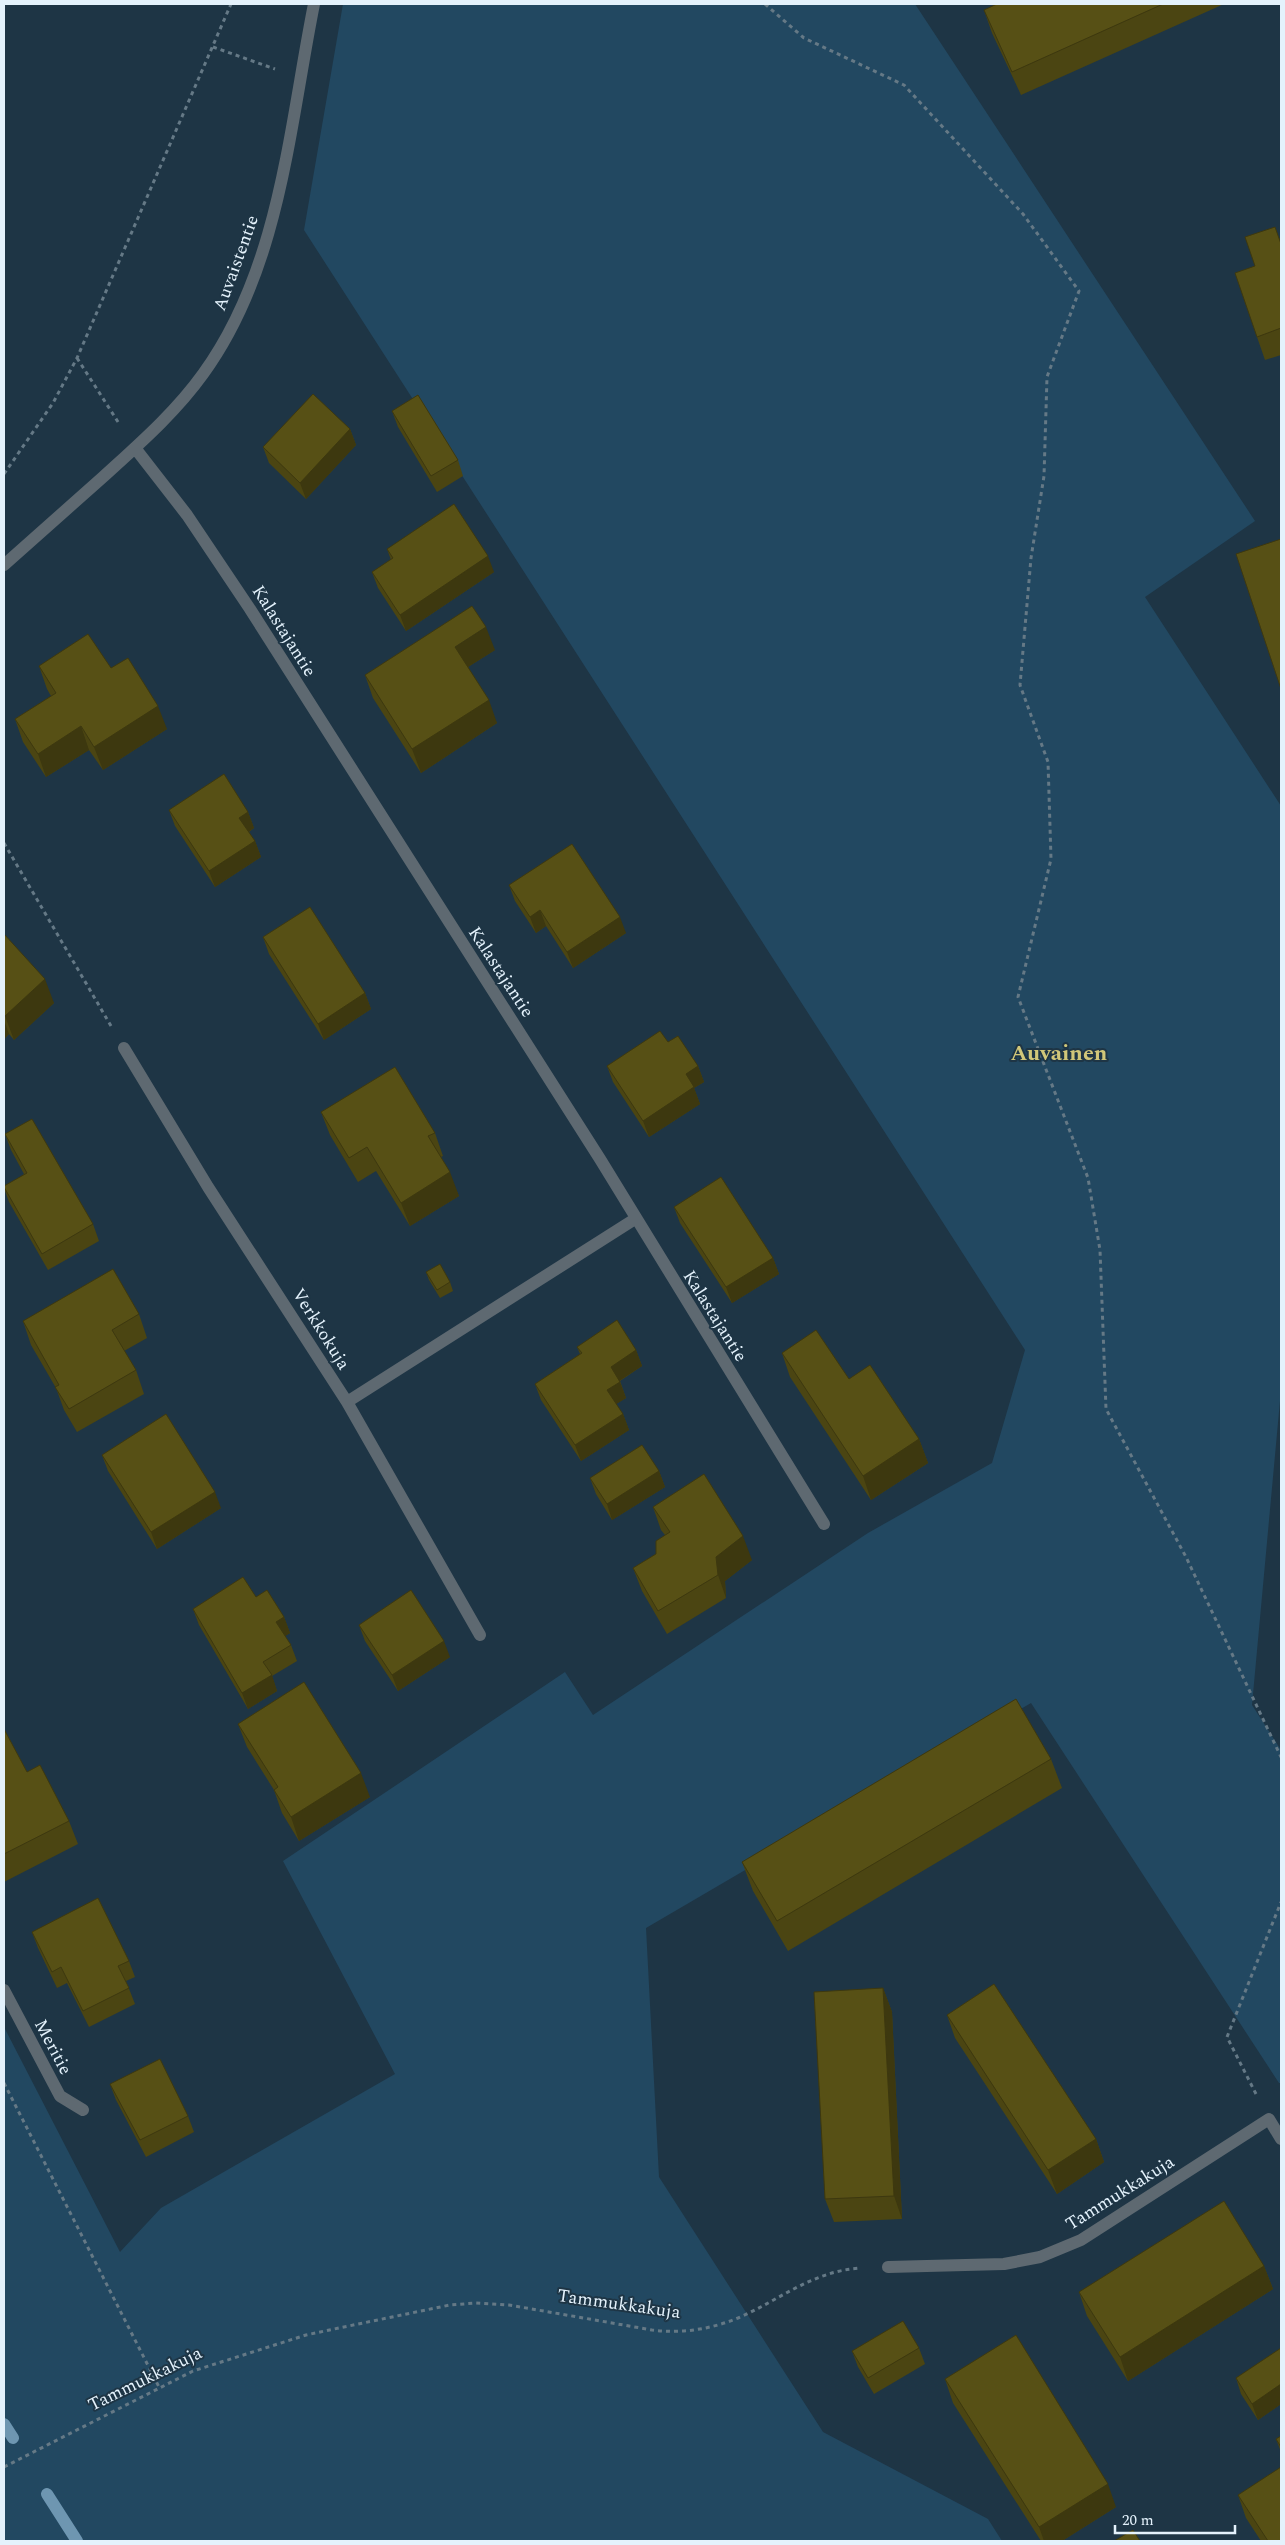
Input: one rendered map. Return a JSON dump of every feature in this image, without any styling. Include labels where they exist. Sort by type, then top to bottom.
[{"type":"street","name":"Auvaistentie","points":[[4,565],[135,448],[173,411],[203,374],[228,334],[248,292],[267,241],[278,194],[314,4]]},
{"type":"street","name":"Kalastajantie","points":[[135,448],[187,515],[250,609],[594,1151],[824,1524]]},
{"type":"street","name":"Verkkokuja","points":[[124,1048],[208,1187],[347,1402],[480,1635]]},
{"type":"street","points":[[347,1402],[635,1220]]},
{"type":"street","name":"Meritie","points":[[4,1990],[60,2096],[83,2110]]},
{"type":"street","points":[[1269,2119],[1281,2139]]},
{"type":"street","name":"Tammukkakuja","points":[[888,2267],[1004,2264],[1040,2257],[1082,2240],[1269,2119]]},
{"type":"path","points":[[4,474],[39,425],[77,358],[231,4]]},
{"type":"path","points":[[765,4],[804,38],[904,85],[1023,214],[1079,291],[1046,377],[1044,476],[1031,558],[1020,685],[1048,762],[1050,859],[1018,997],[1088,1178],[1100,1250],[1106,1408],[1186,1557],[1281,1757]]},
{"type":"path","points":[[213,47],[299,78]]},
{"type":"path","points":[[77,358],[135,448]]},
{"type":"path","points":[[4,843],[124,1048]]},
{"type":"path","points":[[1269,2119],[1227,2037],[1281,1902]]},
{"type":"path","points":[[4,2083],[159,2387]]},
{"type":"path","name":"Tammukkakuja","points":[[4,2468],[193,2371],[306,2335],[450,2305],[476,2303],[509,2305],[671,2333],[714,2326],[739,2318],[784,2292],[829,2273],[857,2268],[888,2267]]},
{"type":"shaded area","points":[[343,4],[915,4],[1255,521],[1145,597],[1281,806],[1281,1390],[1252,1705],[1281,1750],[1281,2083],[1279,2083],[1031,1703],[646,1928],[659,2177],[823,2432],[988,2519],[1002,2541],[4,2541],[4,2027],[120,2252],[161,2208],[395,2074],[283,1861],[565,1672],[593,1715],[868,1533],[992,1463],[1025,1350],[304,230]]},
{"type":"building","points":[[997,4],[1163,4],[1012,72],[984,10]]},
{"type":"building","points":[[1275,227],[1281,244],[1281,328],[1257,337],[1235,273],[1255,266],[1245,237]]},
{"type":"building","points":[[313,394],[350,429],[300,483],[263,447]]},
{"type":"building","points":[[418,395],[458,460],[431,476],[392,411]]},
{"type":"building","points":[[454,504],[488,556],[400,615],[372,572],[393,558],[387,549]]},
{"type":"building","points":[[1281,539],[1281,689],[1236,554]]},
{"type":"building","points":[[472,606],[486,627],[455,647],[489,700],[412,749],[365,675]]},
{"type":"building","points":[[88,634],[111,668],[128,658],[158,706],[94,747],[81,726],[38,754],[15,719],[56,693],[39,666]]},
{"type":"building","points":[[224,774],[248,812],[239,818],[255,841],[209,871],[169,810]]},
{"type":"building","points":[[572,844],[620,917],[567,952],[540,910],[530,917],[509,885]]},
{"type":"building","points":[[310,907],[365,993],[318,1024],[263,937]]},
{"type":"building","points":[[4,934],[45,979],[5,1016],[4,1015]]},
{"type":"building","points":[[660,1031],[668,1042],[678,1036],[698,1066],[686,1074],[694,1087],[643,1121],[607,1066]]},
{"type":"building","points":[[395,1067],[435,1133],[428,1136],[450,1172],[401,1203],[367,1147],[349,1158],[321,1112]]},
{"type":"building","points":[[32,1119],[93,1224],[42,1254],[4,1187],[27,1173],[5,1134]]},
{"type":"building","points":[[721,1177],[773,1258],[726,1287],[674,1207]]},
{"type":"building","points":[[440,1264],[450,1282],[437,1290],[426,1272]]},
{"type":"building","points":[[113,1269],[139,1314],[112,1330],[136,1370],[69,1409],[55,1387],[59,1385],[23,1321]]},
{"type":"building","points":[[617,1320],[636,1350],[611,1367],[620,1382],[607,1390],[623,1414],[575,1445],[535,1384],[582,1353],[577,1347]]},
{"type":"building","points":[[816,1330],[849,1379],[870,1365],[919,1439],[863,1476],[782,1353]]},
{"type":"building","points":[[166,1414],[215,1492],[151,1532],[102,1455]]},
{"type":"building","points":[[642,1445],[659,1471],[607,1504],[590,1478]]},
{"type":"building","points":[[704,1474],[743,1536],[716,1557],[718,1575],[658,1611],[633,1568],[656,1554],[656,1541],[670,1532],[653,1507]]},
{"type":"building","points":[[243,1577],[256,1597],[267,1590],[284,1617],[276,1622],[291,1645],[263,1662],[272,1675],[242,1693],[193,1609]]},
{"type":"building","points":[[411,1590],[444,1641],[392,1675],[359,1625]]},
{"type":"building","points":[[304,1682],[361,1773],[291,1817],[274,1790],[278,1787],[238,1724]]},
{"type":"building","points":[[1016,1699],[1051,1759],[777,1921],[742,1862]]},
{"type":"building","points":[[4,1729],[27,1772],[40,1765],[69,1821],[4,1854]]},
{"type":"building","points":[[98,1898],[129,1961],[118,1966],[129,1988],[83,2011],[61,1967],[52,1972],[32,1932]]},
{"type":"building","points":[[994,1984],[1096,2139],[1048,2170],[947,2015]]},
{"type":"building","points":[[883,1988],[894,2196],[825,2199],[814,1992]]},
{"type":"building","points":[[160,2059],[188,2116],[140,2140],[110,2084]]},
{"type":"building","points":[[1224,2201],[1264,2266],[1120,2357],[1079,2292]]},
{"type":"building","points":[[903,2321],[919,2348],[868,2378],[852,2351]]},
{"type":"building","points":[[1016,2335],[1108,2484],[1039,2527],[945,2379]]},
{"type":"building","points":[[1281,2348],[1281,2384],[1252,2404],[1236,2378]]},
{"type":"building","points":[[1281,2436],[1281,2447],[1276,2439]]},
{"type":"building","points":[[1281,2467],[1281,2541],[1268,2541],[1238,2495]]},
{"type":"building","points":[[1133,2530],[1140,2541],[1114,2541]]},
{"type":"waterway","points":[[4,2424],[13,2438]]},
{"type":"waterway","points":[[47,2494],[77,2541]]},
{"type":"district","name":"Auvainen","points":[[1059,1053]]}]
